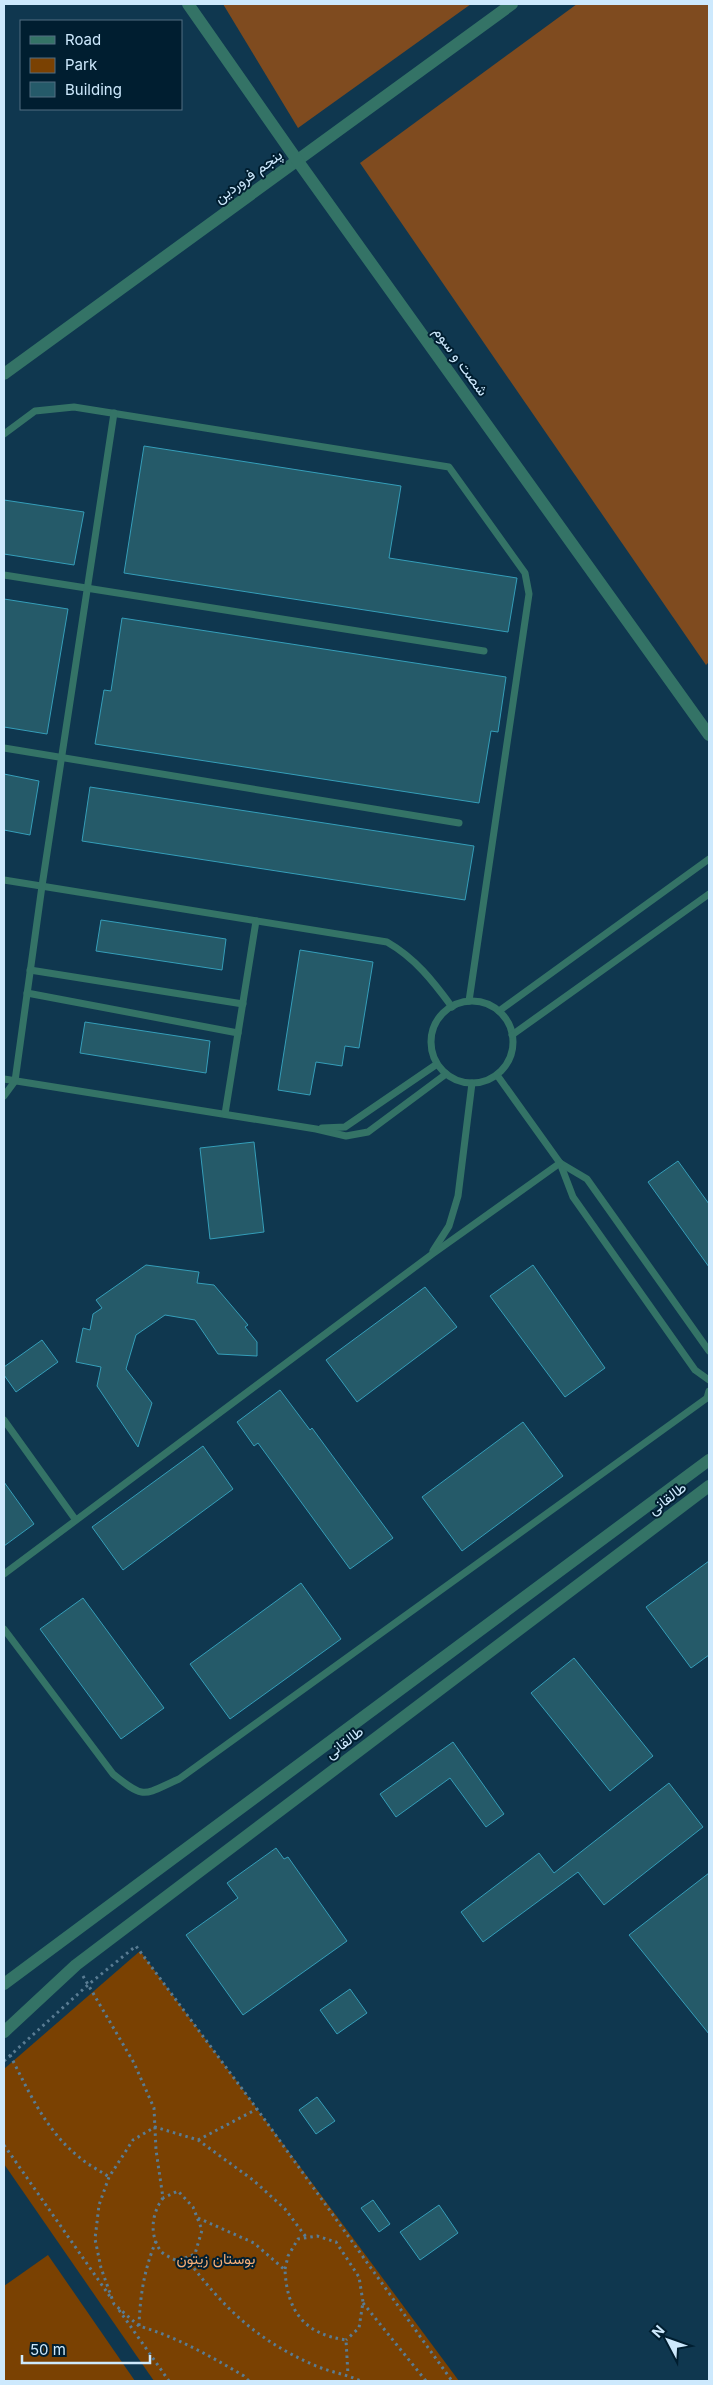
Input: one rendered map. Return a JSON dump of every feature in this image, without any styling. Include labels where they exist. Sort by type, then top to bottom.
[{"type":"street","name":"شصت و سوم","points":[[188,4],[297,160],[709,735]]},
{"type":"street","name":"پنجم فروردین","points":[[4,374],[512,4]]},
{"type":"street","name":"طالقانی","points":[[4,1984],[709,1460]]},
{"type":"street","name":"طالقانی","points":[[4,2032],[76,1965],[709,1486]]},
{"type":"lane","points":[[4,434],[35,411],[74,407],[449,467],[525,573],[529,594],[469,1001]]},
{"type":"lane","points":[[4,1096],[15,1081],[42,886],[114,413]]},
{"type":"lane","points":[[4,575],[484,651]]},
{"type":"lane","points":[[4,748],[459,823]]},
{"type":"lane","points":[[499,1011],[709,859]]},
{"type":"lane","points":[[4,880],[387,942],[407,953],[433,981],[452,1007]]},
{"type":"lane","points":[[512,1035],[709,894]]},
{"type":"lane","points":[[225,1114],[256,921]]},
{"type":"lane","points":[[30,970],[243,1004]]},
{"type":"lane","points":[[27,993],[238,1033]]},
{"type":"lane","points":[[469,1001],[482,1002],[499,1011],[511,1028],[512,1035],[512,1054],[506,1066],[497,1075],[485,1081],[472,1083],[459,1081],[446,1074],[437,1064],[432,1051],[431,1037],[436,1023],[444,1012],[469,1001]]},
{"type":"lane","points":[[316,1129],[345,1127],[437,1064]]},
{"type":"lane","points":[[4,1079],[316,1129],[346,1136],[368,1132],[446,1074]]},
{"type":"lane","points":[[497,1075],[560,1163],[573,1197],[695,1370],[709,1380]]},
{"type":"lane","points":[[431,1255],[449,1226],[458,1196],[472,1083]]},
{"type":"lane","points":[[4,1574],[75,1519],[431,1255],[560,1163]]},
{"type":"lane","points":[[560,1163],[587,1179],[709,1351]]},
{"type":"lane","points":[[4,1629],[113,1774],[135,1792],[146,1794],[179,1779],[707,1398],[709,1391]]},
{"type":"lane","points":[[4,1420],[75,1519]]},
{"type":"path","points":[[4,2061],[89,1984],[136,1946],[257,2110],[451,2381],[455,2376]]},
{"type":"path","points":[[76,1965],[89,1984],[134,2063],[154,2108],[163,2198]]},
{"type":"path","points":[[10,2055],[31,2097],[50,2128],[79,2157],[109,2176]]},
{"type":"path","points":[[198,2140],[257,2110]]},
{"type":"path","points":[[249,2381],[244,2376],[206,2354],[164,2334],[139,2326],[114,2304],[101,2268],[95,2239],[99,2206],[109,2176],[133,2140],[155,2127],[198,2140],[253,2180],[285,2209],[306,2238]]},
{"type":"path","points":[[4,2145],[168,2381]]},
{"type":"path","points":[[178,2191],[193,2207],[197,2218],[202,2230],[195,2254],[177,2261],[161,2252],[153,2232],[154,2210],[163,2198],[178,2191]]},
{"type":"path","points":[[197,2218],[254,2243],[285,2270]]},
{"type":"path","points":[[317,2236],[336,2242],[359,2278],[363,2302],[359,2328],[346,2340],[333,2338],[310,2329],[296,2313],[286,2292],[285,2270],[288,2256],[298,2239],[317,2236]]},
{"type":"path","points":[[139,2326],[140,2294],[146,2264],[156,2240]]},
{"type":"path","points":[[185,2258],[207,2286],[246,2326],[273,2345],[316,2366],[348,2375],[361,2381]]},
{"type":"path","points":[[363,2302],[426,2381]]},
{"type":"path","points":[[346,2340],[348,2375]]},
{"type":"green space","name":"بوستان زیتون","points":[[140,1951],[459,2381],[154,2381],[4,2164],[4,2069]]},
{"type":"green space","points":[[48,2255],[135,2381],[4,2381],[4,2286]]},
{"type":"shaded area","points":[[223,4],[471,4],[298,128]]},
{"type":"shaded area","points":[[577,4],[709,4],[709,662],[706,665],[360,163]]},
{"type":"building","points":[[144,446],[401,486],[389,558],[517,578],[508,632],[124,573]]},
{"type":"building","points":[[4,500],[84,512],[74,565],[4,554]]},
{"type":"building","points":[[4,599],[68,609],[47,734],[4,727]]},
{"type":"building","points":[[122,618],[506,677],[498,732],[491,731],[479,803],[95,744],[104,690],[111,691]]},
{"type":"building","points":[[4,774],[39,781],[30,835],[4,830]]},
{"type":"building","points":[[90,787],[474,846],[465,900],[82,841]]},
{"type":"building","points":[[101,920],[226,939],[222,970],[96,951]]},
{"type":"building","points":[[300,950],[373,962],[359,1048],[345,1046],[342,1066],[316,1062],[310,1095],[278,1090]]},
{"type":"building","points":[[85,1022],[210,1041],[206,1073],[80,1053]]},
{"type":"building","points":[[254,1142],[264,1232],[210,1239],[200,1148]]},
{"type":"building","points":[[678,1161],[709,1204],[709,1267],[648,1182]]},
{"type":"building","points":[[146,1265],[199,1272],[197,1283],[214,1285],[248,1325],[245,1327],[257,1342],[257,1356],[218,1354],[195,1320],[165,1315],[136,1335],[126,1369],[152,1403],[138,1447],[97,1386],[101,1367],[76,1362],[83,1328],[90,1330],[93,1314],[102,1308],[96,1300]]},
{"type":"building","points":[[533,1265],[605,1368],[565,1397],[490,1296]]},
{"type":"building","points":[[425,1287],[457,1327],[357,1402],[326,1360]]},
{"type":"building","points":[[42,1340],[58,1362],[16,1392],[4,1375],[4,1367]]},
{"type":"building","points":[[280,1390],[310,1430],[312,1428],[393,1538],[350,1569],[258,1443],[254,1446],[237,1422]]},
{"type":"building","points":[[523,1422],[563,1476],[462,1551],[422,1497]]},
{"type":"building","points":[[203,1446],[233,1489],[123,1570],[92,1527]]},
{"type":"building","points":[[4,1482],[34,1524],[4,1546]]},
{"type":"building","points":[[709,1561],[709,1655],[691,1668],[646,1607]]},
{"type":"building","points":[[301,1583],[341,1639],[230,1719],[190,1664]]},
{"type":"building","points":[[83,1598],[164,1708],[121,1739],[40,1629]]},
{"type":"building","points":[[574,1658],[653,1756],[610,1791],[531,1693]]},
{"type":"building","points":[[453,1742],[504,1814],[486,1827],[450,1778],[396,1817],[380,1794]]},
{"type":"building","points":[[669,1783],[703,1827],[604,1905],[578,1872],[483,1942],[461,1912],[539,1853],[554,1873]]},
{"type":"building","points":[[276,1848],[284,1859],[288,1857],[347,1941],[243,2015],[186,1935],[238,1898],[227,1883]]},
{"type":"building","points":[[709,1873],[709,2034],[629,1935]]},
{"type":"building","points":[[350,1989],[367,2013],[337,2034],[320,2010]]},
{"type":"building","points":[[317,2097],[335,2121],[316,2134],[299,2110]]},
{"type":"building","points":[[373,2200],[390,2224],[379,2232],[361,2208]]},
{"type":"building","points":[[439,2205],[458,2233],[420,2260],[400,2232]]}]
